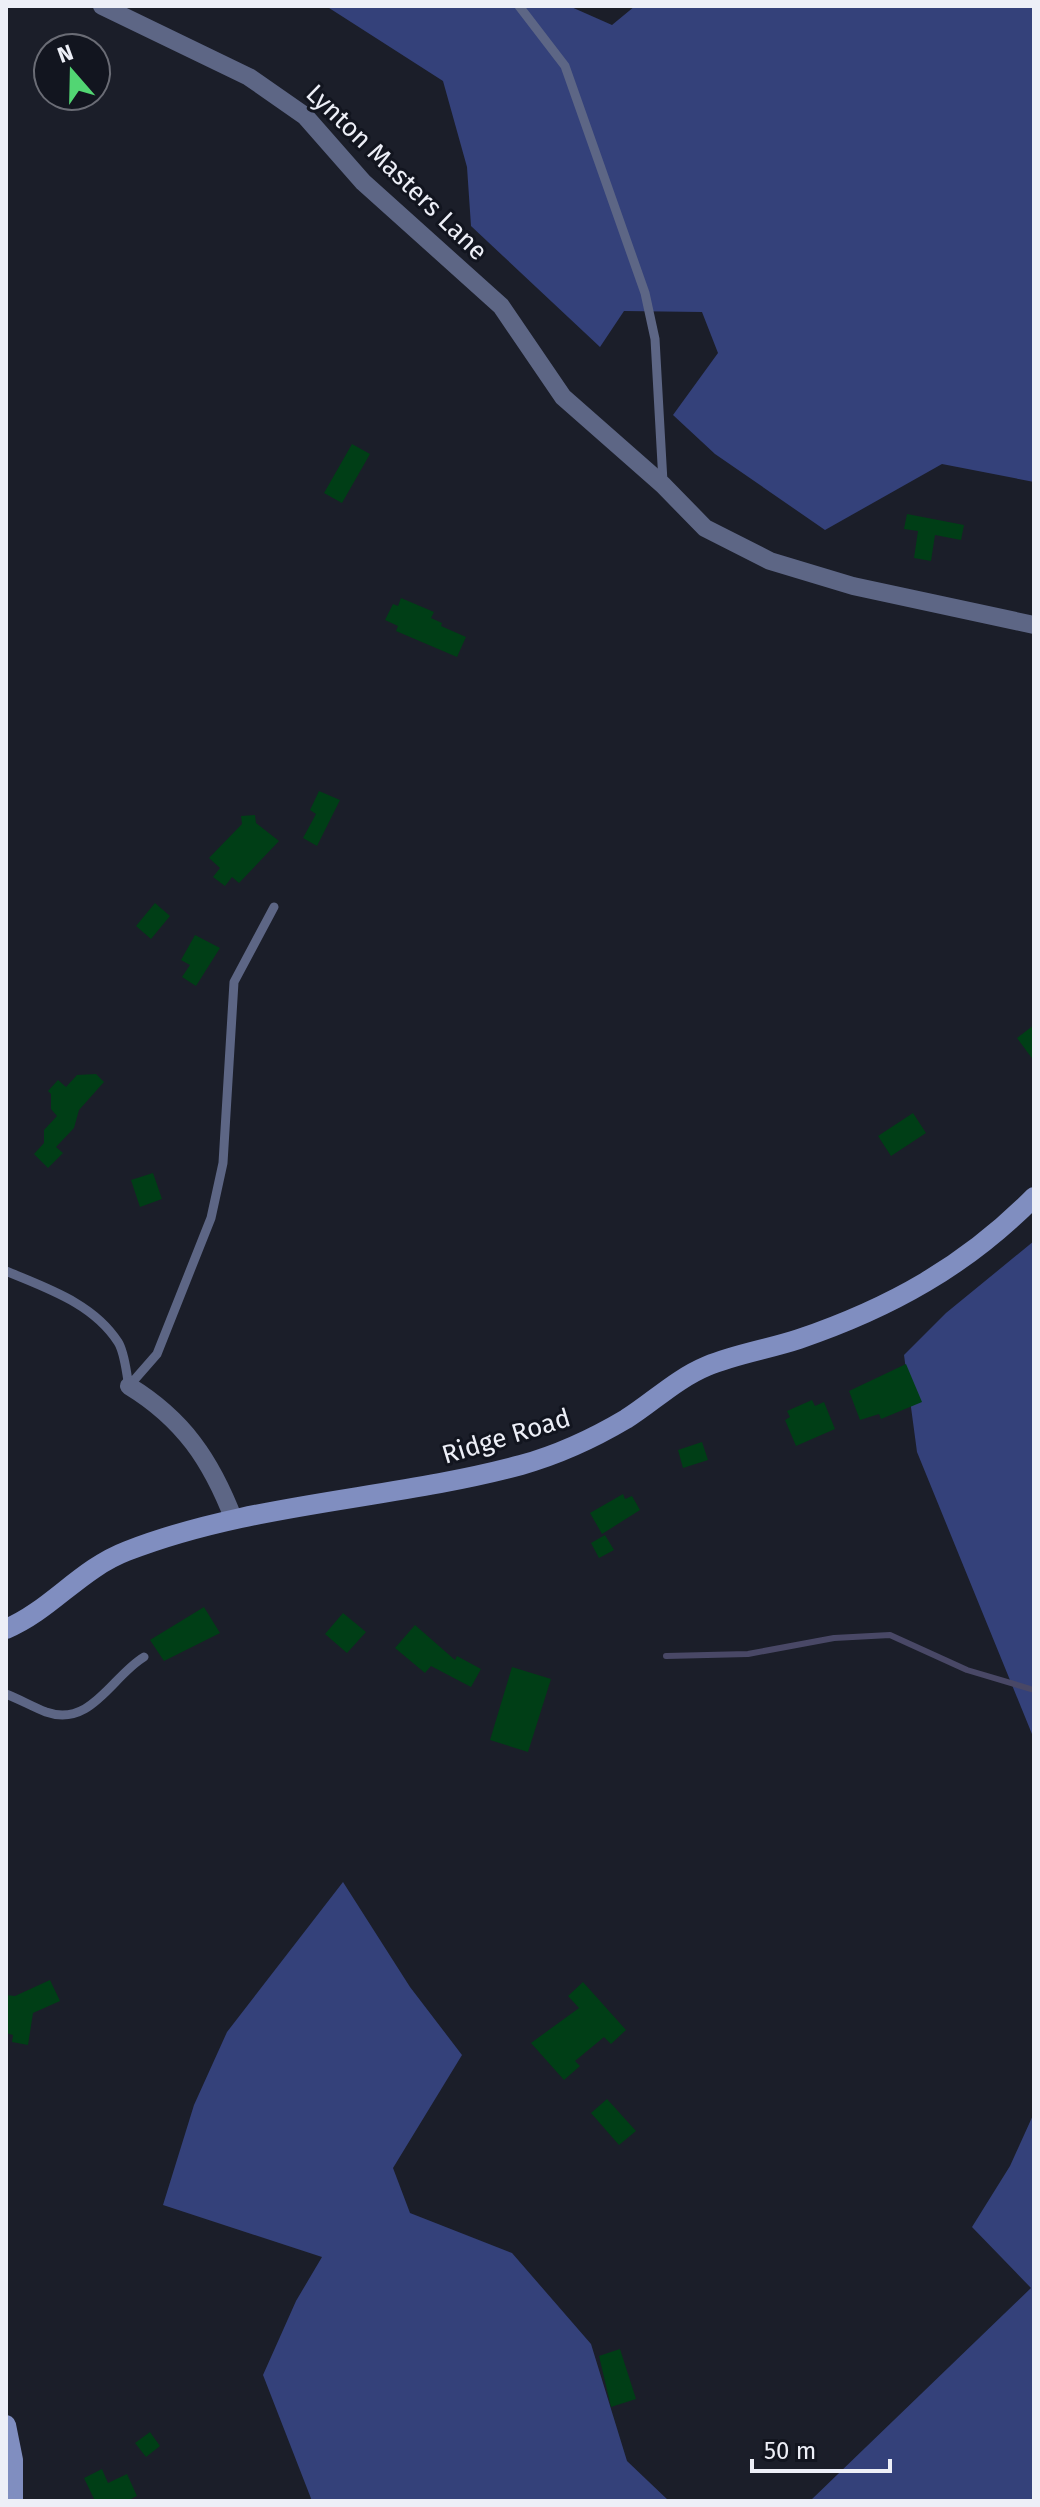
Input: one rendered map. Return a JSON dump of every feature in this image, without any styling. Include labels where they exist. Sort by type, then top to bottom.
[{"type":"street","name":"Lynton Masters Lane","points":[[102,6],[249,77],[305,116],[363,182],[501,306],[563,397],[663,485],[705,528],[770,561],[853,586],[1034,625]]},
{"type":"street","name":"Ridge Road","points":[[6,1629],[33,1614],[79,1577],[109,1559],[234,1520],[410,1491],[524,1464],[587,1440],[627,1419],[706,1366],[878,1310],[960,1262],[1034,1197]]},
{"type":"street","points":[[129,1386],[161,1406],[195,1442],[224,1493],[234,1520]]},
{"type":"street","points":[[6,2425],[13,2460],[13,2501]]},
{"type":"lane","points":[[519,6],[565,66],[645,293],[655,339],[663,485]]},
{"type":"lane","points":[[129,1386],[157,1354],[211,1218],[223,1163],[234,982],[274,907]]},
{"type":"lane","points":[[6,1271],[61,1295],[95,1315],[119,1344],[129,1386]]},
{"type":"lane","points":[[6,1694],[46,1712],[64,1715],[80,1712],[95,1704],[120,1675],[144,1657]]},
{"type":"shaded area","points":[[326,6],[569,6],[612,25],[635,6],[1034,6],[1034,482],[942,464],[825,530],[715,454],[673,415],[718,353],[702,312],[624,311],[600,347],[471,226],[467,167],[443,81]]},
{"type":"shaded area","points":[[1034,1241],[1034,1739],[917,1452],[904,1355],[946,1313]]},
{"type":"shaded area","points":[[343,1882],[410,1987],[462,2055],[393,2168],[410,2213],[512,2253],[591,2344],[627,2461],[669,2501],[312,2501],[263,2375],[296,2301],[322,2257],[163,2205],[194,2105],[227,2032]]},
{"type":"shaded area","points":[[1034,2113],[1034,2501],[810,2501],[1031,2288],[972,2227],[1010,2166]]},
{"type":"building","points":[[352,444],[370,454],[342,503],[324,493]]},
{"type":"building","points":[[907,514],[964,525],[961,540],[935,535],[931,561],[914,558],[918,531],[904,529]]},
{"type":"building","points":[[401,598],[434,612],[431,618],[442,623],[441,626],[466,637],[457,657],[396,631],[398,626],[385,620],[393,604],[398,606]]},
{"type":"building","points":[[319,791],[340,800],[317,846],[303,838],[316,814],[310,810]]},
{"type":"building","points":[[255,815],[256,823],[279,841],[239,883],[232,877],[225,886],[213,877],[220,868],[209,858],[242,824],[241,816]]},
{"type":"building","points":[[155,903],[170,916],[151,939],[136,926]]},
{"type":"building","points":[[195,935],[220,948],[196,986],[182,977],[190,965],[181,960]]},
{"type":"building","points":[[1034,1025],[1034,1061],[1017,1038]]},
{"type":"building","points":[[96,1074],[104,1082],[79,1110],[74,1128],[56,1147],[63,1153],[48,1168],[34,1154],[44,1143],[44,1130],[57,1116],[51,1109],[51,1094],[48,1091],[58,1080],[66,1087],[77,1075]]},
{"type":"building","points":[[913,1113],[926,1133],[891,1156],[878,1136]]},
{"type":"building","points":[[153,1173],[162,1199],[140,1207],[131,1180]]},
{"type":"building","points":[[906,1364],[922,1402],[881,1419],[879,1414],[860,1420],[849,1391]]},
{"type":"building","points":[[812,1400],[815,1406],[824,1402],[835,1429],[796,1446],[785,1420],[790,1417],[787,1411]]},
{"type":"building","points":[[702,1442],[708,1460],[683,1468],[678,1450]]},
{"type":"building","points":[[623,1494],[625,1499],[632,1496],[640,1510],[602,1534],[590,1513]]},
{"type":"building","points":[[605,1535],[614,1550],[599,1558],[591,1543]]},
{"type":"building","points":[[204,1607],[220,1633],[164,1661],[150,1640]]},
{"type":"building","points":[[343,1613],[366,1632],[347,1653],[325,1634]]},
{"type":"building","points":[[415,1625],[455,1660],[457,1656],[481,1669],[471,1687],[431,1666],[425,1673],[395,1648]]},
{"type":"building","points":[[512,1667],[551,1679],[528,1752],[490,1740]]},
{"type":"building","points":[[50,1980],[60,2001],[33,2013],[28,2045],[12,2042],[13,2035],[6,2033],[6,1995],[15,1996]]},
{"type":"building","points":[[583,1982],[626,2030],[611,2044],[604,2037],[575,2061],[580,2066],[564,2080],[531,2043],[579,2008],[568,1996]]},
{"type":"building","points":[[607,2099],[636,2131],[619,2145],[591,2113]]},
{"type":"building","points":[[620,2349],[636,2399],[611,2407],[599,2356]]},
{"type":"building","points":[[150,2432],[160,2446],[146,2457],[135,2443]]},
{"type":"building","points":[[102,2469],[108,2483],[127,2474],[137,2496],[127,2501],[95,2501],[84,2478]]},
{"type":"waterway","points":[[666,1656],[748,1654],[834,1638],[890,1635],[967,1670],[1034,1690]]}]
